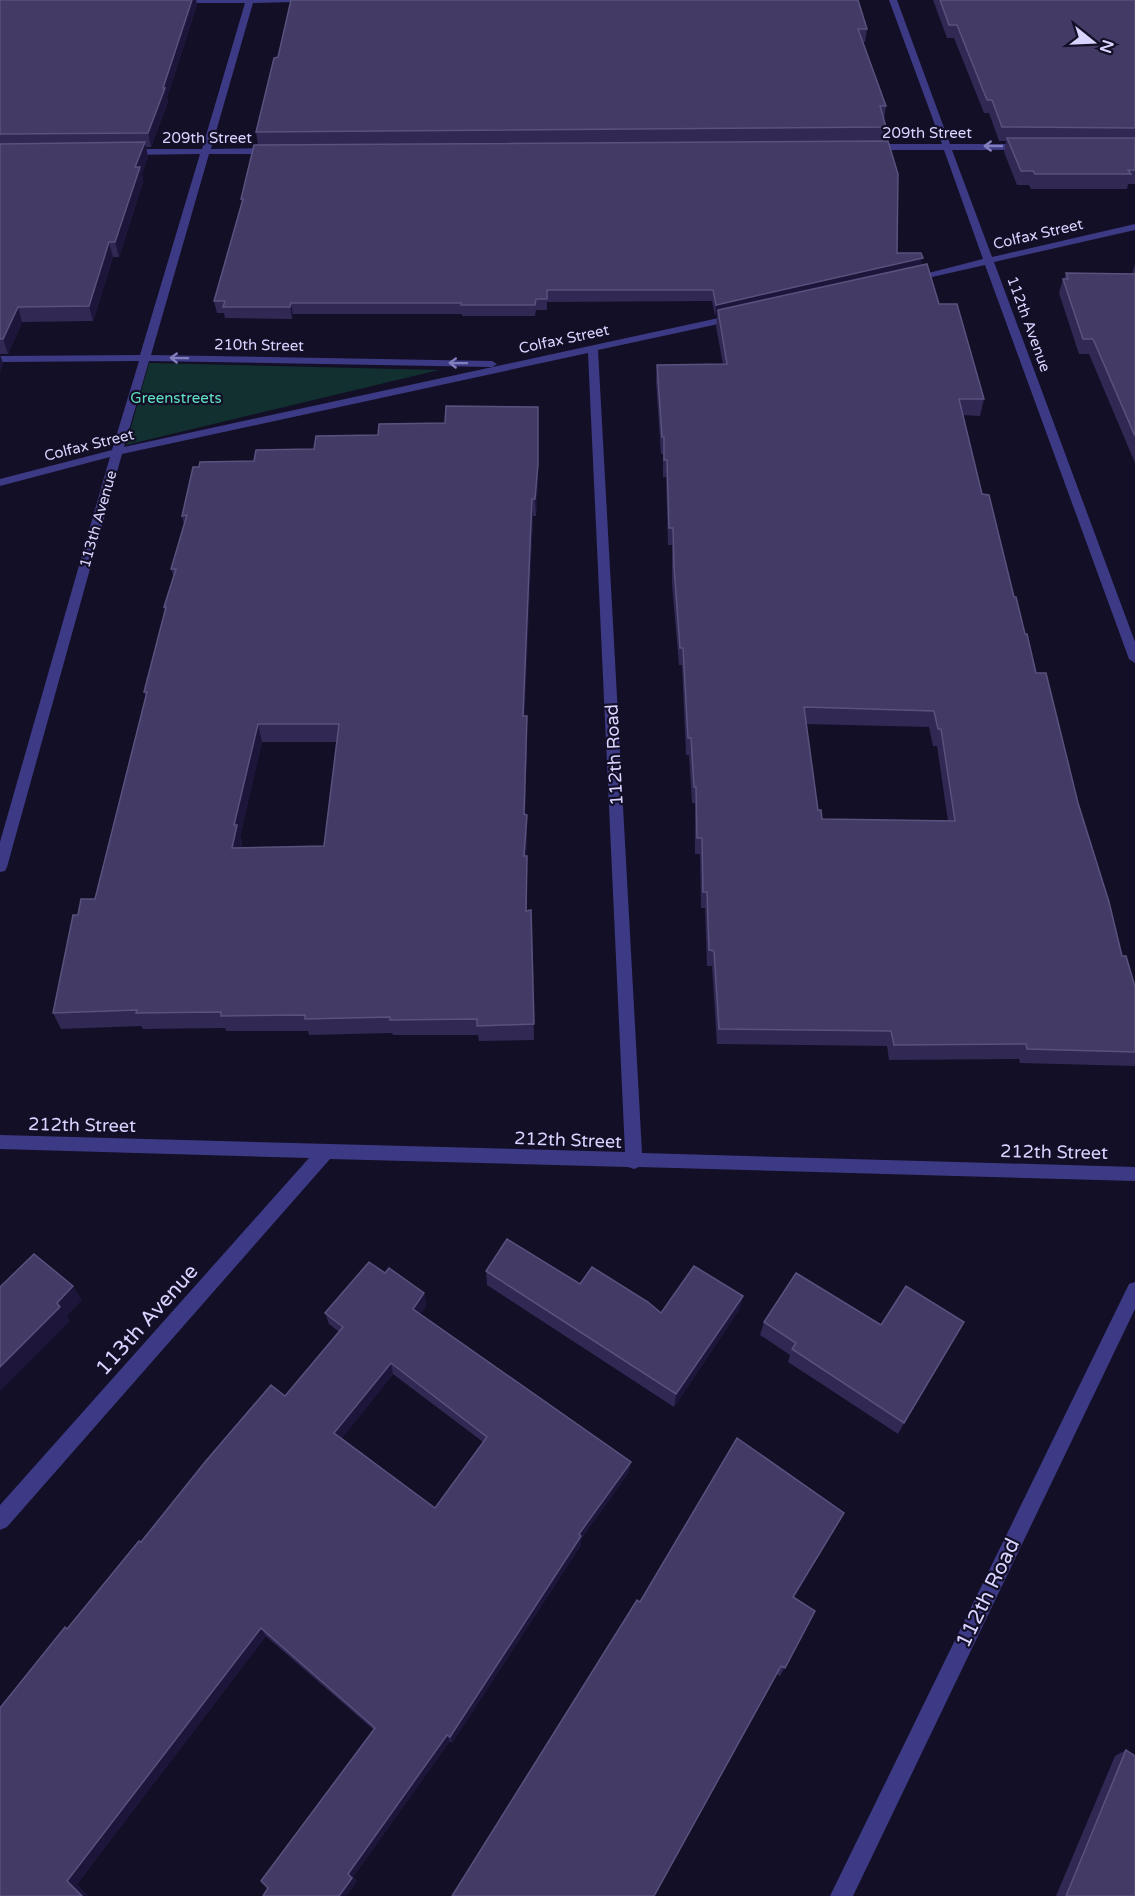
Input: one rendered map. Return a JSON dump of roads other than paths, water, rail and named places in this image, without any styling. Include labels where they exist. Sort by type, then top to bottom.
[{"type":"street","name":"113th Avenue","points":[[0,867],[117,452],[250,0]]},
{"type":"street","points":[[172,1],[294,0]]},
{"type":"street","name":"112th Avenue","points":[[893,0],[1135,658]]},
{"type":"street","name":"209th Street","points":[[859,147],[1030,147]]},
{"type":"street","name":"209th Street","points":[[113,152],[281,151]]},
{"type":"street","name":"Colfax Street","points":[[901,281],[1135,227]]},
{"type":"street","points":[[1117,231],[1135,232]]},
{"type":"street","name":"Colfax Street","points":[[0,483],[117,452],[753,314]]},
{"type":"street","name":"112th Road","points":[[593,349],[634,1161]]},
{"type":"street","name":"210th Street","points":[[0,359],[145,358],[517,365]]},
{"type":"street","name":"212th Street","points":[[0,1142],[1135,1174]]},
{"type":"street","name":"113th Avenue","points":[[0,1520],[327,1150]]},
{"type":"street","name":"112th Road","points":[[841,1896],[1135,1290]]},
{"type":"park label","name":"Greenstreets","points":[[176,398]]}]
